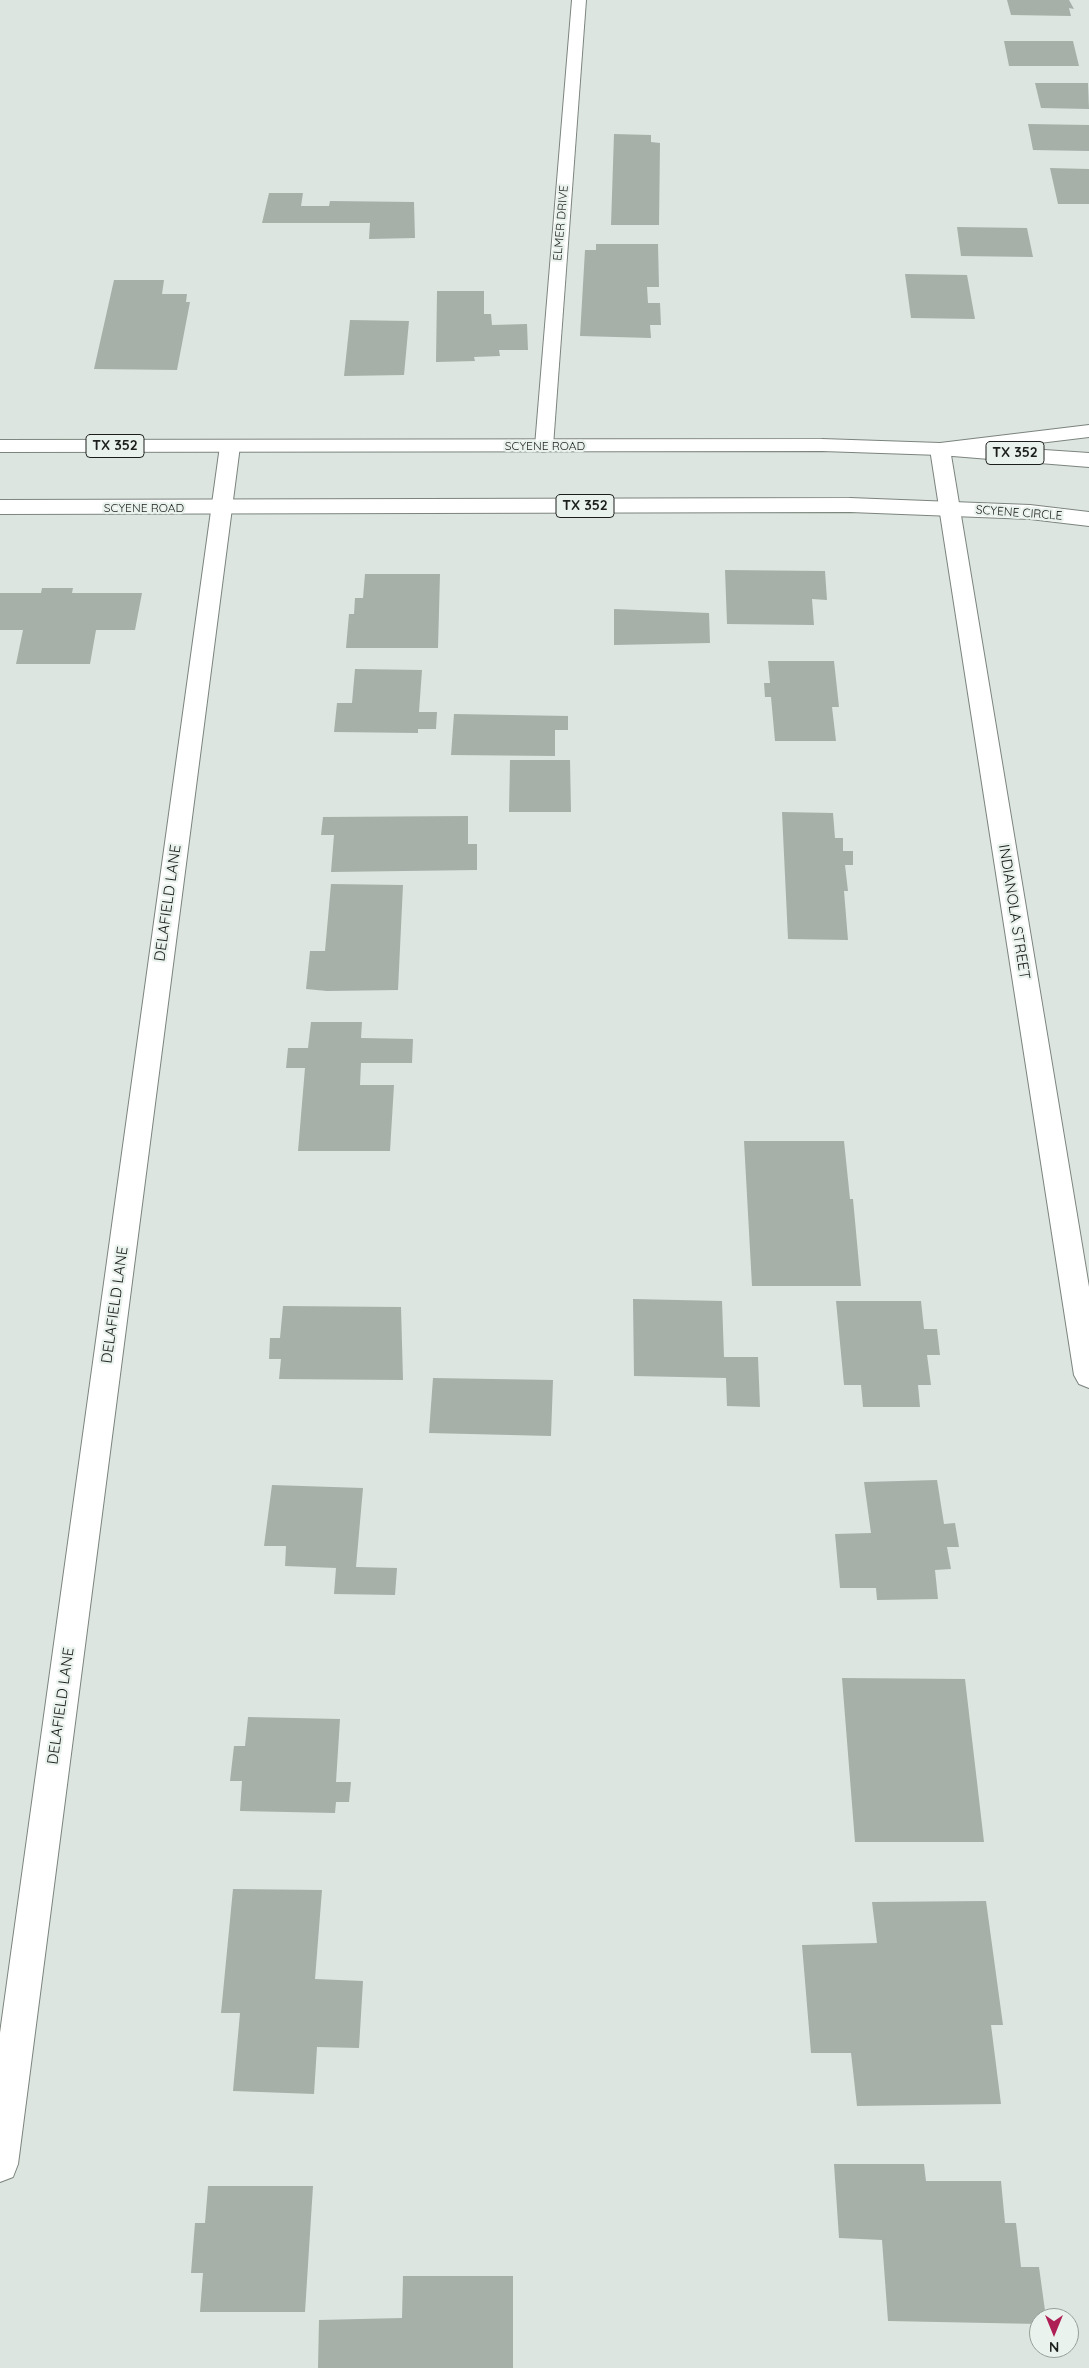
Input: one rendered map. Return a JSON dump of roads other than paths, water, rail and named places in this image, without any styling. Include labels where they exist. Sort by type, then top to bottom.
[{"type":"street","name":"SCYENE ROAD","points":[[0,446],[822,445],[940,449],[1089,431]]},
{"type":"street","name":"DELAFIELD LANE","points":[[0,2164],[230,446]]},
{"type":"street","name":"TX 352","points":[[940,449],[1089,460]]},
{"type":"street","name":"INDIANOLA STREET","points":[[940,449],[1089,1375]]},
{"type":"street","name":"SCYENE ROAD","points":[[0,508],[840,505],[948,508]]},
{"type":"street","name":"SCYENE CIRCLE","points":[[948,508],[1030,512],[1089,519]]},
{"type":"lane","name":"ELMER DRIVE","points":[[544,446],[579,0]]}]
